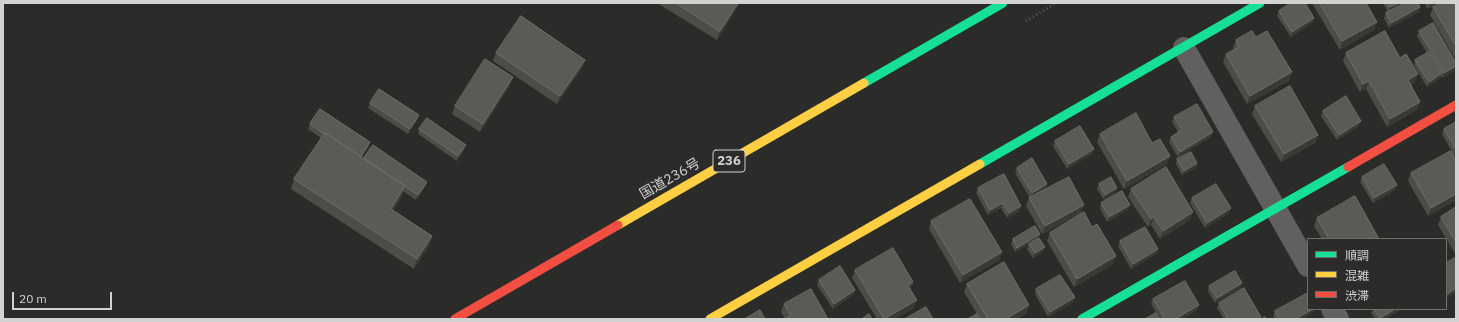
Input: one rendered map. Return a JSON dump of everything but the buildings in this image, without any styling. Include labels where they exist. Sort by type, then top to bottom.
[{"type":"main road","name":"国道236号","points":[[455,319],[1003,3]]},
{"type":"main road","points":[[710,319],[1260,3]]},
{"type":"main road","points":[[1082,319],[1456,105]]},
{"type":"street","points":[[1184,48],[1307,264]]},
{"type":"street","points":[[1333,310],[1338,319]]},
{"type":"traffic: fast","points":[[864,83],[1003,3]]},
{"type":"traffic: fast","points":[[980,164],[1260,3]]},
{"type":"traffic: fast","points":[[1082,319],[1348,167]]},
{"type":"traffic: slow","points":[[618,225],[864,83]]},
{"type":"traffic: slow","points":[[710,319],[980,164]]},
{"type":"traffic: jam","points":[[1348,167],[1456,105]]},
{"type":"traffic: jam","points":[[455,319],[618,225]]}]
